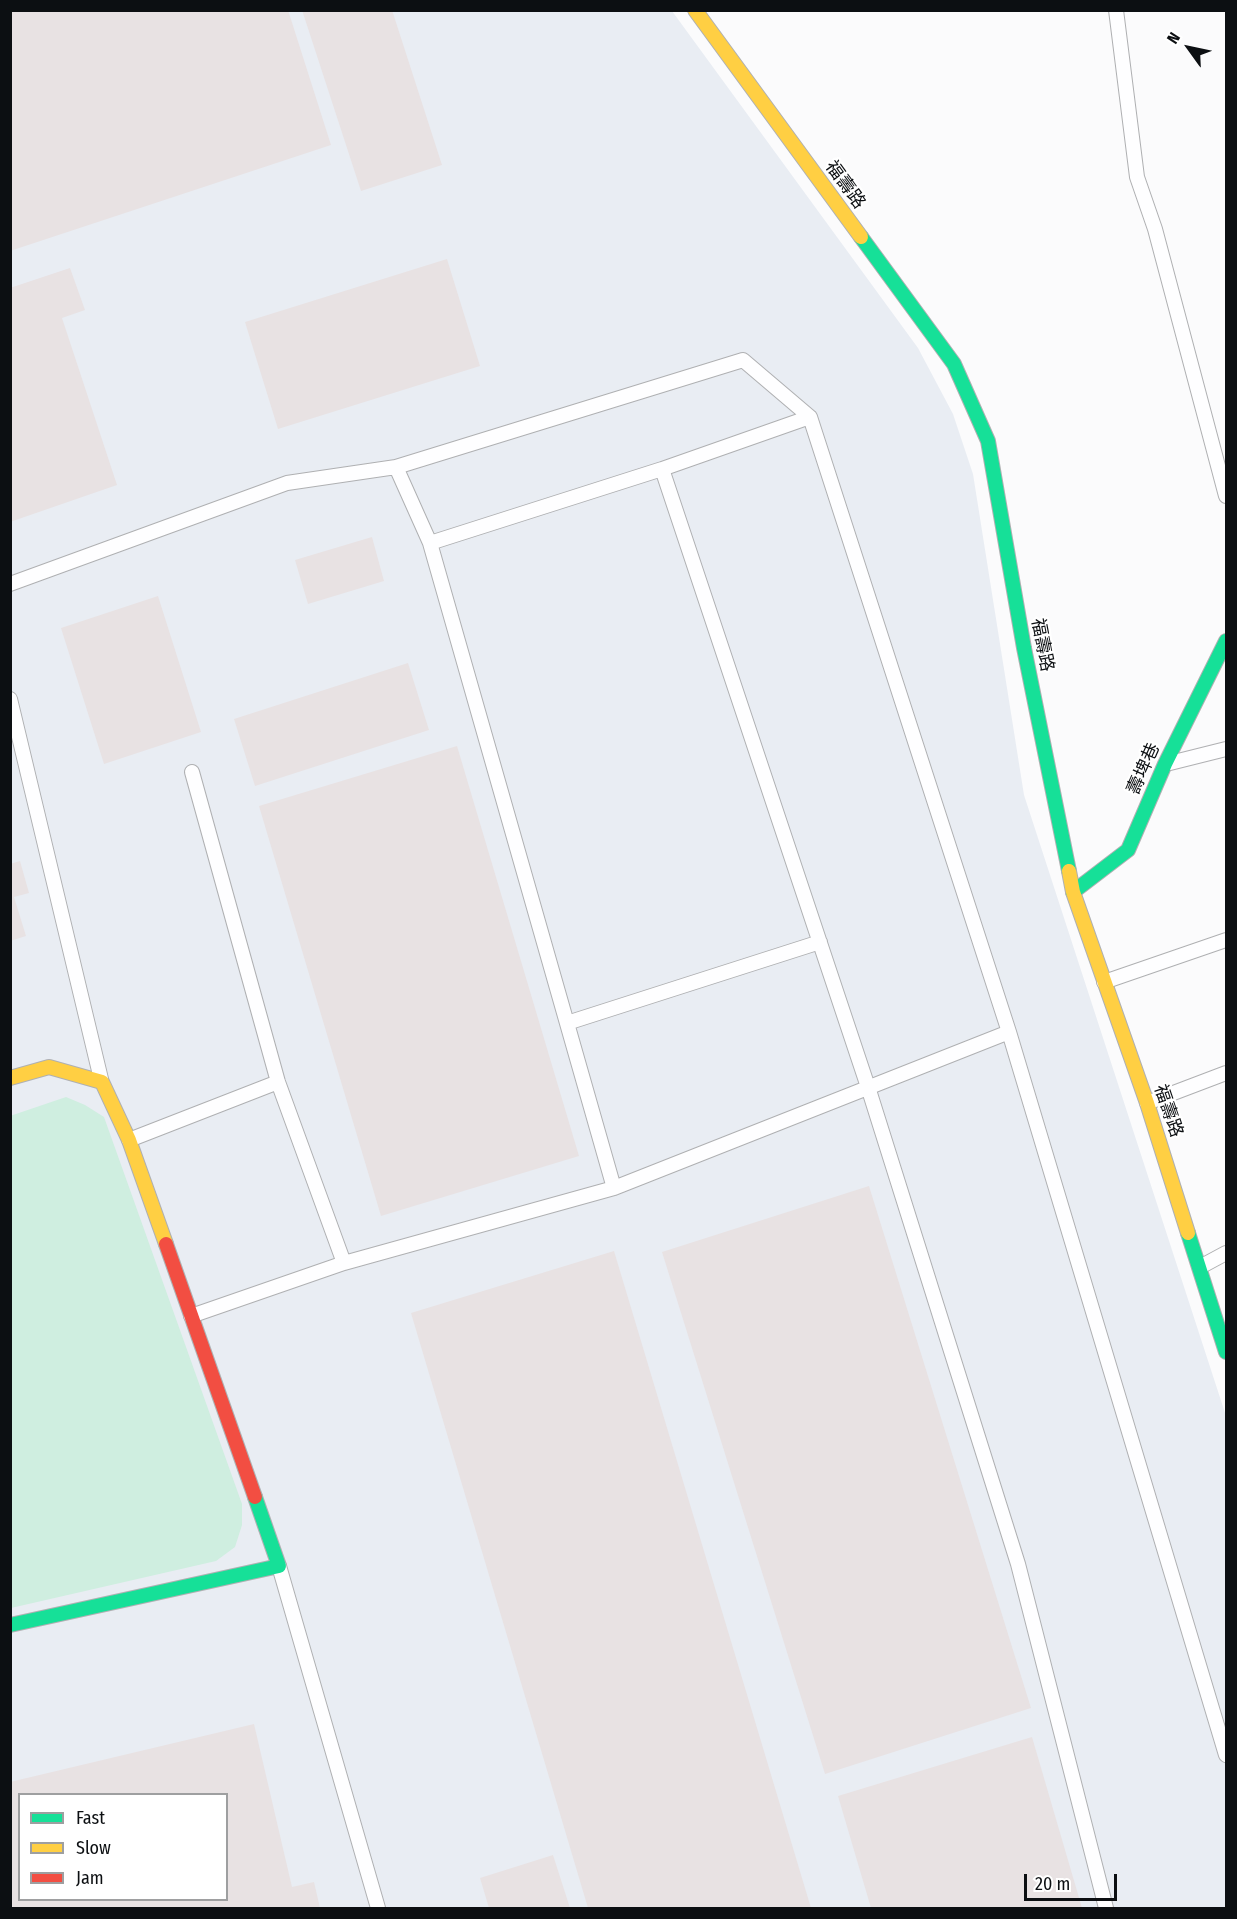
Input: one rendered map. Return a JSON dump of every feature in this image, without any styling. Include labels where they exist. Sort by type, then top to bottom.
[{"type":"street","name":"福壽路","points":[[695,10],[954,364],[988,441],[1024,648],[1073,892],[1147,1103],[1227,1352]]},
{"type":"street","name":"壽埤巷","points":[[1073,892],[1128,850],[1165,764],[1227,641]]},
{"type":"street","points":[[10,1078],[49,1067],[102,1082],[129,1140],[279,1566],[10,1625]]},
{"type":"lane","points":[[1116,10],[1137,177],[1155,229],[1227,496]]},
{"type":"lane","points":[[10,584],[287,483],[396,467],[743,360],[810,417],[1009,1032],[1227,1755]]},
{"type":"lane","points":[[430,543],[662,469],[810,417]]},
{"type":"lane","points":[[396,467],[430,543],[614,1188]]},
{"type":"lane","points":[[662,469],[868,1087],[1018,1564],[1106,1908]]},
{"type":"lane","points":[[10,699],[102,1082]]},
{"type":"lane","points":[[1165,764],[1227,749]]},
{"type":"lane","points":[[192,772],[278,1082],[344,1263]]},
{"type":"lane","points":[[1104,982],[1227,940]]},
{"type":"lane","points":[[567,1023],[820,942]]},
{"type":"lane","points":[[191,1316],[344,1263],[614,1188],[1009,1032]]},
{"type":"lane","points":[[1147,1103],[1227,1073]]},
{"type":"lane","points":[[129,1140],[278,1082]]},
{"type":"lane","points":[[1200,1267],[1227,1253]]},
{"type":"lane","points":[[279,1566],[378,1908]]},
{"type":"shaded area","points":[[11,11],[672,11],[918,348],[953,414],[973,474],[1024,795],[1226,1416],[1226,1908],[11,1908]]},
{"type":"green space","points":[[66,1097],[104,1117],[242,1504],[242,1525],[235,1547],[216,1561],[11,1608],[10,1116]]},
{"type":"building","points":[[10,10],[288,10],[331,145],[10,251]]},
{"type":"building","points":[[302,10],[392,10],[442,165],[361,191]]},
{"type":"building","points":[[447,259],[480,366],[278,429],[245,322]]},
{"type":"building","points":[[70,268],[85,310],[62,318],[117,485],[10,522],[10,288]]},
{"type":"building","points":[[372,537],[384,581],[308,604],[295,560]]},
{"type":"building","points":[[158,596],[201,732],[104,764],[61,628]]},
{"type":"building","points":[[408,663],[429,730],[255,786],[234,719]]},
{"type":"building","points":[[457,746],[579,1156],[381,1216],[259,806]]},
{"type":"building","points":[[20,861],[29,893],[14,897],[26,936],[10,941],[10,864]]},
{"type":"building","points":[[869,1186],[1031,1708],[825,1774],[662,1252]]},
{"type":"building","points":[[614,1251],[811,1908],[588,1908],[411,1313]]},
{"type":"building","points":[[254,1724],[292,1887],[314,1882],[320,1908],[10,1908],[10,1782]]},
{"type":"building","points":[[1032,1737],[1082,1908],[871,1908],[838,1796]]},
{"type":"building","points":[[553,1855],[570,1908],[489,1908],[480,1878]]},
{"type":"traffic: fast","points":[[861,237],[954,364],[988,441],[1024,648],[1069,871]]},
{"type":"traffic: fast","points":[[1073,892],[1128,850],[1165,764],[1226,641]]},
{"type":"traffic: fast","points":[[1188,1233],[1226,1352]]},
{"type":"traffic: fast","points":[[10,1625],[279,1566],[255,1497]]},
{"type":"traffic: slow","points":[[695,10],[861,237]]},
{"type":"traffic: slow","points":[[1069,871],[1073,892],[1147,1103],[1188,1233]]},
{"type":"traffic: slow","points":[[10,1078],[49,1067],[102,1082],[129,1140],[166,1244]]},
{"type":"traffic: jam","points":[[166,1244],[255,1497]]}]
